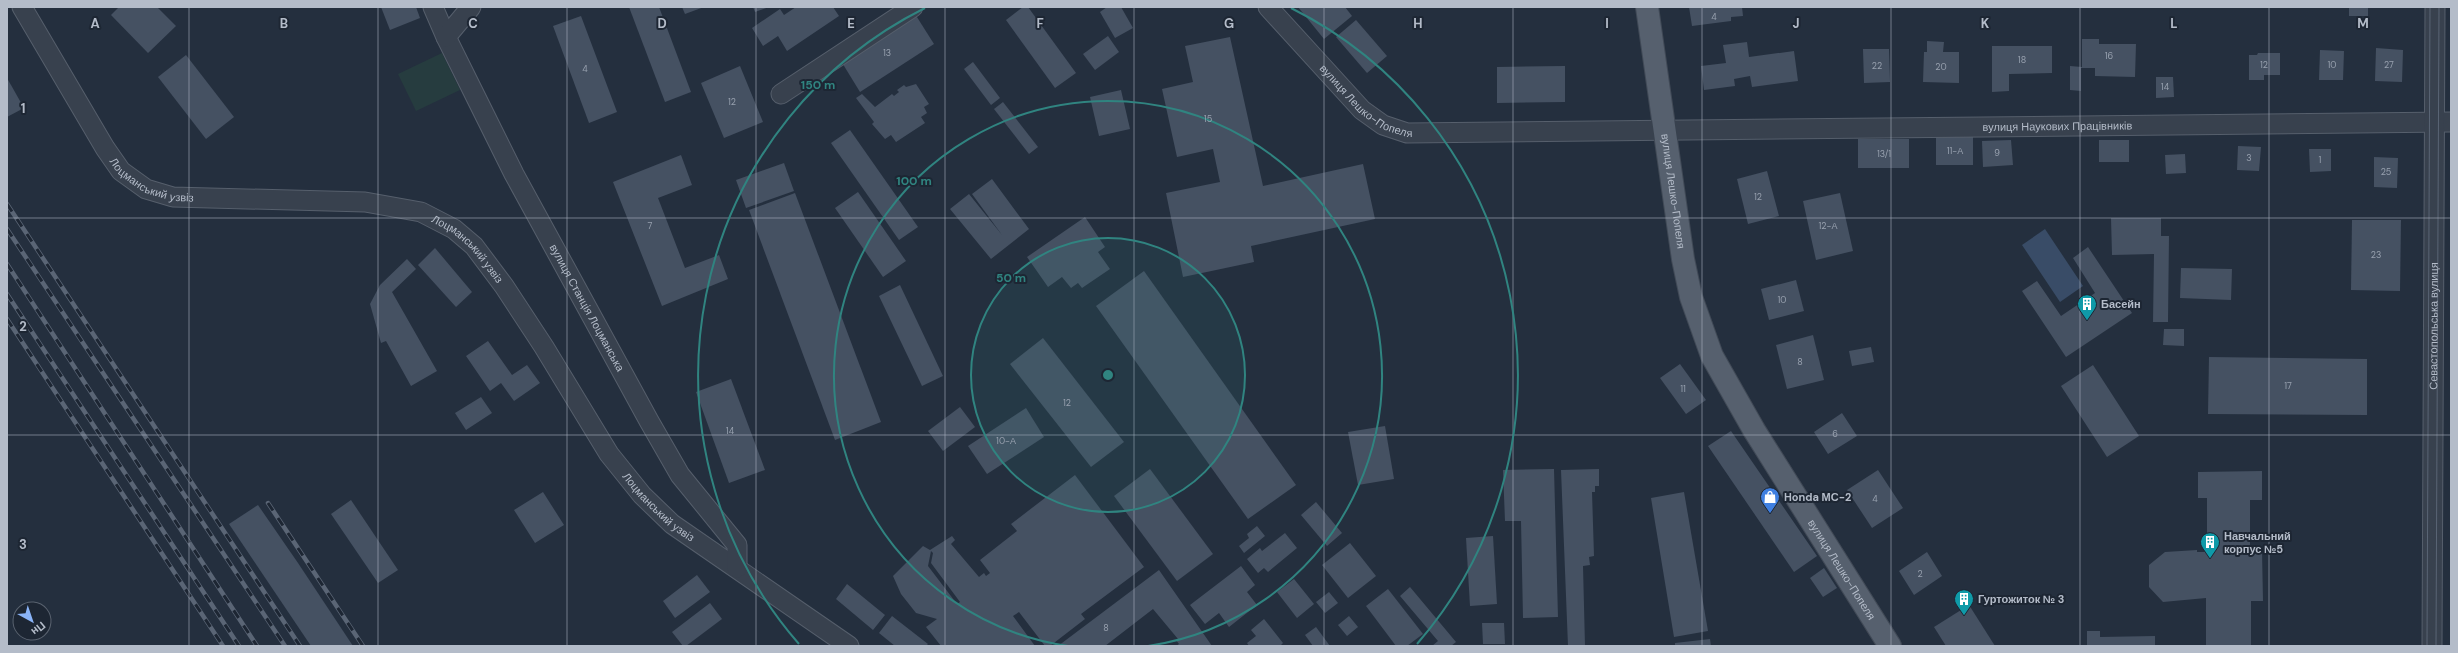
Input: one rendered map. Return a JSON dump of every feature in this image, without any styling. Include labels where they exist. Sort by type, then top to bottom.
[{"type":"main road","points":[[1647,7],[1665,130]]},
{"type":"main road","name":"вулиця Лешко-Попеля","points":[[1665,130],[1691,297],[1712,356],[1754,430],[1890,646]]},
{"type":"street","name":"Лоцманський узвіз","points":[[22,7],[105,148],[121,171],[146,189],[173,197],[365,202],[421,212],[454,229],[474,246],[504,286],[544,347],[609,454],[642,495],[672,524],[849,646]]},
{"type":"street","name":"вулиця Станція Лоцманська","points":[[434,7],[446,37],[518,181],[649,421],[680,475],[737,545],[737,568]]},
{"type":"street","points":[[446,37],[471,7]]},
{"type":"street","points":[[781,94],[913,7]]},
{"type":"street","name":"вулиця Лешко-Попеля","points":[[1268,7],[1362,110],[1383,125],[1407,133],[1665,130]]},
{"type":"street","name":"Севастопольська вулиця","points":[[2432,646],[2443,122],[2434,7]]},
{"type":"street","name":"вулиця Наукових Працівників","points":[[1665,130],[2443,122]]},
{"type":"green space","points":[[442,53],[460,90],[416,111],[398,74]]},
{"type":"water","points":[[2045,229],[2083,286],[2060,302],[2022,245]]},
{"type":"building","points":[[119,7],[157,7],[176,26],[148,53],[111,15]]},
{"type":"building","points":[[381,7],[416,7],[420,18],[390,30]]},
{"type":"building","points":[[629,7],[659,7],[691,92],[665,102]]},
{"type":"building","points":[[682,7],[704,7],[685,14]]},
{"type":"building","points":[[753,7],[769,7],[755,12]]},
{"type":"building","points":[[796,7],[833,7],[839,16],[787,51],[778,36],[763,46],[752,28],[780,9],[784,15]]},
{"type":"building","points":[[1023,7],[1028,7],[1076,73],[1055,88],[1006,20]]},
{"type":"building","points":[[1107,7],[1121,7],[1133,28],[1115,38],[1100,12]]},
{"type":"building","points":[[1298,7],[1345,7],[1352,16],[1324,39]]},
{"type":"building","points":[[1689,7],[1742,7],[1743,16],[1731,17],[1731,21],[1692,26]]},
{"type":"building","points":[[2349,7],[2368,7],[2368,16],[2349,16]]},
{"type":"building","points":[[915,14],[934,44],[860,92],[841,61]]},
{"type":"building","points":[[581,16],[617,112],[589,123],[553,26]]},
{"type":"building","points":[[1356,20],[1387,56],[1367,73],[1336,37]]},
{"type":"building","points":[[1108,36],[1119,52],[1095,70],[1083,54]]},
{"type":"building","points":[[1230,37],[1263,186],[1363,164],[1375,219],[1251,246],[1254,262],[1183,277],[1166,193],[1220,182],[1213,149],[1177,157],[1162,89],[1193,82],[1185,46]]},
{"type":"building","points":[[2082,39],[2099,39],[2099,44],[2136,44],[2135,77],[2095,76],[2095,68],[2081,68],[2081,91],[2070,90],[2070,66],[2082,67]]},
{"type":"building","points":[[1927,41],[1944,42],[1943,52],[1959,52],[1959,83],[1923,82],[1924,52],[1927,52]]},
{"type":"building","points":[[1747,42],[1749,57],[1794,51],[1798,81],[1752,87],[1750,76],[1734,79],[1735,86],[1704,90],[1701,66],[1726,63],[1723,45]]},
{"type":"building","points":[[1992,46],[2052,46],[2052,73],[2009,74],[2009,91],[1992,92]]},
{"type":"building","points":[[2376,48],[2403,50],[2402,82],[2375,81]]},
{"type":"building","points":[[1863,49],[1889,49],[1890,82],[1864,83]]},
{"type":"building","points":[[2320,50],[2344,51],[2343,80],[2319,80]]},
{"type":"building","points":[[2258,53],[2280,53],[2280,75],[2264,75],[2264,80],[2249,80],[2249,55],[2257,55]]},
{"type":"building","points":[[186,55],[234,117],[206,139],[158,77]]},
{"type":"building","points":[[973,62],[1000,98],[991,105],[964,69]]},
{"type":"building","points":[[740,66],[763,122],[724,138],[701,83]]},
{"type":"building","points":[[1565,66],[1565,102],[1497,103],[1497,67]]},
{"type":"building","points":[[2156,77],[2173,77],[2174,97],[2156,98]]},
{"type":"building","points":[[7,78],[24,108],[7,117]]},
{"type":"building","points":[[916,84],[929,104],[924,107],[927,113],[921,117],[925,123],[896,142],[891,135],[885,139],[872,124],[874,122],[856,98],[862,94],[875,107],[892,94],[894,96],[899,92],[897,90],[904,85],[906,87]]},
{"type":"building","points":[[1121,90],[1130,129],[1099,136],[1090,97]]},
{"type":"building","points":[[1003,102],[1038,147],[1029,154],[994,109]]},
{"type":"building","points":[[850,130],[918,227],[899,240],[831,143]]},
{"type":"building","points":[[1936,137],[1973,137],[1973,165],[1936,165]]},
{"type":"building","points":[[1858,139],[1909,139],[1909,168],[1858,168]]},
{"type":"building","points":[[2011,140],[2013,165],[1983,167],[1982,141]]},
{"type":"building","points":[[2099,140],[2129,140],[2129,162],[2099,162]]},
{"type":"building","points":[[2238,146],[2261,147],[2259,171],[2237,170]]},
{"type":"building","points":[[2309,149],[2331,149],[2331,171],[2310,172]]},
{"type":"building","points":[[2185,154],[2186,173],[2166,174],[2165,155]]},
{"type":"building","points":[[681,155],[692,185],[658,198],[685,268],[719,255],[728,279],[662,306],[613,182]]},
{"type":"building","points":[[2374,157],[2398,158],[2397,188],[2374,187]]},
{"type":"building","points":[[784,163],[794,191],[746,208],[736,180]]},
{"type":"building","points":[[1767,171],[1779,216],[1748,224],[1737,179]]},
{"type":"building","points":[[992,179],[1029,229],[991,259],[950,209],[969,194],[1002,235],[972,194]]},
{"type":"building","points":[[858,192],[906,261],[883,277],[835,208]]},
{"type":"building","points":[[795,193],[881,422],[835,440],[749,210]]},
{"type":"building","points":[[1840,193],[1853,251],[1816,260],[1803,201]]},
{"type":"building","points":[[1085,217],[1105,247],[1098,252],[1110,269],[1082,288],[1078,283],[1071,288],[1062,277],[1048,287],[1027,257]]},
{"type":"building","points":[[2111,218],[2161,218],[2161,236],[2169,236],[2168,322],[2153,322],[2154,254],[2112,255]]},
{"type":"building","points":[[2352,220],[2401,220],[2400,291],[2351,290]]},
{"type":"building","name":"Басейн","points":[[2088,247],[2132,313],[2066,357],[2022,291],[2037,281],[2061,316],[2095,293],[2073,258]]},
{"type":"building","points":[[435,248],[472,292],[456,307],[418,265]]},
{"type":"building","points":[[407,259],[416,269],[392,292],[437,371],[411,386],[386,341],[381,343],[370,304],[380,285]]},
{"type":"building","points":[[2181,268],[2232,269],[2231,300],[2180,298]]},
{"type":"building","points":[[1144,271],[1296,485],[1248,519],[1096,306]]},
{"type":"building","points":[[1796,280],[1804,311],[1769,320],[1761,289]]},
{"type":"building","points":[[900,285],[943,376],[922,386],[879,296]]},
{"type":"building","points":[[2164,329],[2184,329],[2184,346],[2163,345]]},
{"type":"building","points":[[1813,335],[1824,380],[1787,389],[1776,345]]},
{"type":"building","points":[[1043,338],[1124,442],[1091,467],[1010,364]]},
{"type":"building","points":[[488,341],[512,375],[527,365],[540,383],[514,401],[501,383],[490,391],[466,356]]},
{"type":"building","points":[[1871,347],[1874,362],[1852,366],[1849,351]]},
{"type":"building","points":[[2209,357],[2367,359],[2367,415],[2208,414]]},
{"type":"building","points":[[1680,364],[1706,400],[1686,414],[1660,378]]},
{"type":"building","points":[[2093,365],[2139,436],[2107,457],[2061,386]]},
{"type":"building","points":[[731,379],[765,470],[729,483],[696,392]]},
{"type":"building","points":[[481,397],[492,413],[466,430],[455,413]]},
{"type":"building","points":[[960,407],[975,427],[943,451],[928,431]]},
{"type":"building","points":[[1026,408],[1044,437],[987,474],[968,446]]},
{"type":"building","points":[[1842,413],[1857,436],[1828,454],[1814,432]]},
{"type":"building","points":[[1385,426],[1394,479],[1358,485],[1348,432]]},
{"type":"building","points":[[1731,431],[1817,556],[1794,572],[1708,446]]},
{"type":"building","points":[[1150,469],[1213,554],[1177,581],[1114,496]]},
{"type":"building","points":[[1554,469],[1558,617],[1523,618],[1521,521],[1505,521],[1503,470]]},
{"type":"building","points":[[1599,469],[1599,486],[1595,486],[1595,492],[1592,492],[1594,556],[1589,557],[1590,565],[1583,566],[1585,646],[1568,646],[1561,470]]},
{"type":"building","points":[[1878,470],[1903,508],[1872,528],[1847,490]]},
{"type":"building","name":"Навчальний корпус №5","points":[[2262,471],[2262,500],[2250,500],[2250,550],[2262,550],[2263,601],[2251,601],[2251,646],[2206,646],[2206,598],[2163,602],[2149,587],[2149,565],[2165,552],[2197,550],[2197,552],[2207,552],[2207,498],[2198,498],[2198,472]]},
{"type":"building","points":[[1075,475],[1144,567],[1081,614],[1085,619],[1050,646],[1045,646],[1019,612],[1013,616],[1035,646],[941,646],[926,627],[937,619],[916,613],[901,594],[893,576],[923,546],[930,550],[952,536],[955,540],[951,544],[979,577],[984,573],[986,576],[990,573],[980,560],[1017,531],[1011,524]],"holes":[[[931,551],[933,553],[931,563],[960,602],[957,604],[928,566]]]},
{"type":"building","points":[[543,492],[564,525],[535,543],[514,510]]},
{"type":"building","points":[[1684,492],[1708,631],[1674,637],[1651,498]]},
{"type":"building","points":[[351,500],[398,570],[378,583],[331,514]]},
{"type":"building","points":[[1316,502],[1342,533],[1327,546],[1301,515]]},
{"type":"building","points":[[258,505],[353,646],[311,646],[229,524]]},
{"type":"building","points":[[1257,526],[1265,536],[1244,553],[1239,546],[1249,538],[1247,534]]},
{"type":"building","points":[[1285,533],[1297,548],[1268,572],[1264,568],[1258,573],[1247,559],[1260,548],[1262,551]]},
{"type":"building","points":[[1493,536],[1497,604],[1470,606],[1466,538]]},
{"type":"building","points":[[1350,543],[1376,576],[1348,598],[1322,565]]},
{"type":"building","points":[[1927,552],[1942,576],[1914,595],[1899,571]]},
{"type":"building","points":[[1241,566],[1255,585],[1247,592],[1257,605],[1229,627],[1219,613],[1205,624],[1190,605]]},
{"type":"building","points":[[1824,568],[1837,588],[1823,597],[1810,578]]},
{"type":"building","points":[[1159,570],[1212,646],[1176,646],[1179,644],[1176,640],[1178,639],[1153,609],[1105,646],[1058,646]]},
{"type":"building","points":[[697,575],[710,592],[675,618],[663,601]]},
{"type":"building","points":[[1294,579],[1314,604],[1297,618],[1277,592]]},
{"type":"building","points":[[847,584],[885,615],[873,630],[836,599]]},
{"type":"building","points":[[1410,587],[1456,642],[1451,646],[1432,646],[1438,641],[1400,596]]},
{"type":"building","points":[[1388,589],[1423,634],[1407,646],[1396,646],[1366,606]]},
{"type":"building","points":[[1329,592],[1338,603],[1325,613],[1316,602]]},
{"type":"building","points":[[710,603],[722,619],[686,646],[683,646],[672,632]]},
{"type":"building","name":"Гуртожиток № 3","points":[[1969,605],[1995,646],[1946,646],[1934,627]]},
{"type":"building","points":[[892,616],[928,644],[926,646],[895,646],[879,633]]},
{"type":"building","points":[[1349,616],[1358,627],[1347,636],[1338,625]]},
{"type":"building","points":[[1264,619],[1283,643],[1280,646],[1249,646],[1247,643],[1256,636],[1251,630]]},
{"type":"building","points":[[1482,623],[1504,623],[1505,644],[1483,644]]},
{"type":"building","points":[[1316,627],[1330,646],[1313,646],[1305,635]]},
{"type":"building","points":[[2087,631],[2100,631],[2100,637],[2155,636],[2155,646],[2087,646]]},
{"type":"building","points":[[1710,639],[1711,646],[1675,646],[1675,643]]},
{"type":"tram line","points":[[2427,646],[2430,7]]},
{"type":"tram line","points":[[2436,646],[2439,7]]},
{"type":"railway","points":[[7,204],[300,646]]},
{"type":"railway","points":[[7,229],[285,646]]},
{"type":"railway","points":[[7,264],[257,646]]},
{"type":"railway","points":[[7,294],[239,646]]},
{"type":"railway","points":[[7,319],[223,646]]},
{"type":"railway","points":[[268,503],[363,646]]},
{"type":"place","name":"Басейн","points":[[2087,321]]},
{"type":"place","name":"Honda МС-2","points":[[1770,514]]},
{"type":"place","name":"Навчальний корпус №5","points":[[2210,559]]},
{"type":"place","name":"Гуртожиток № 3","points":[[1964,616]]}]
